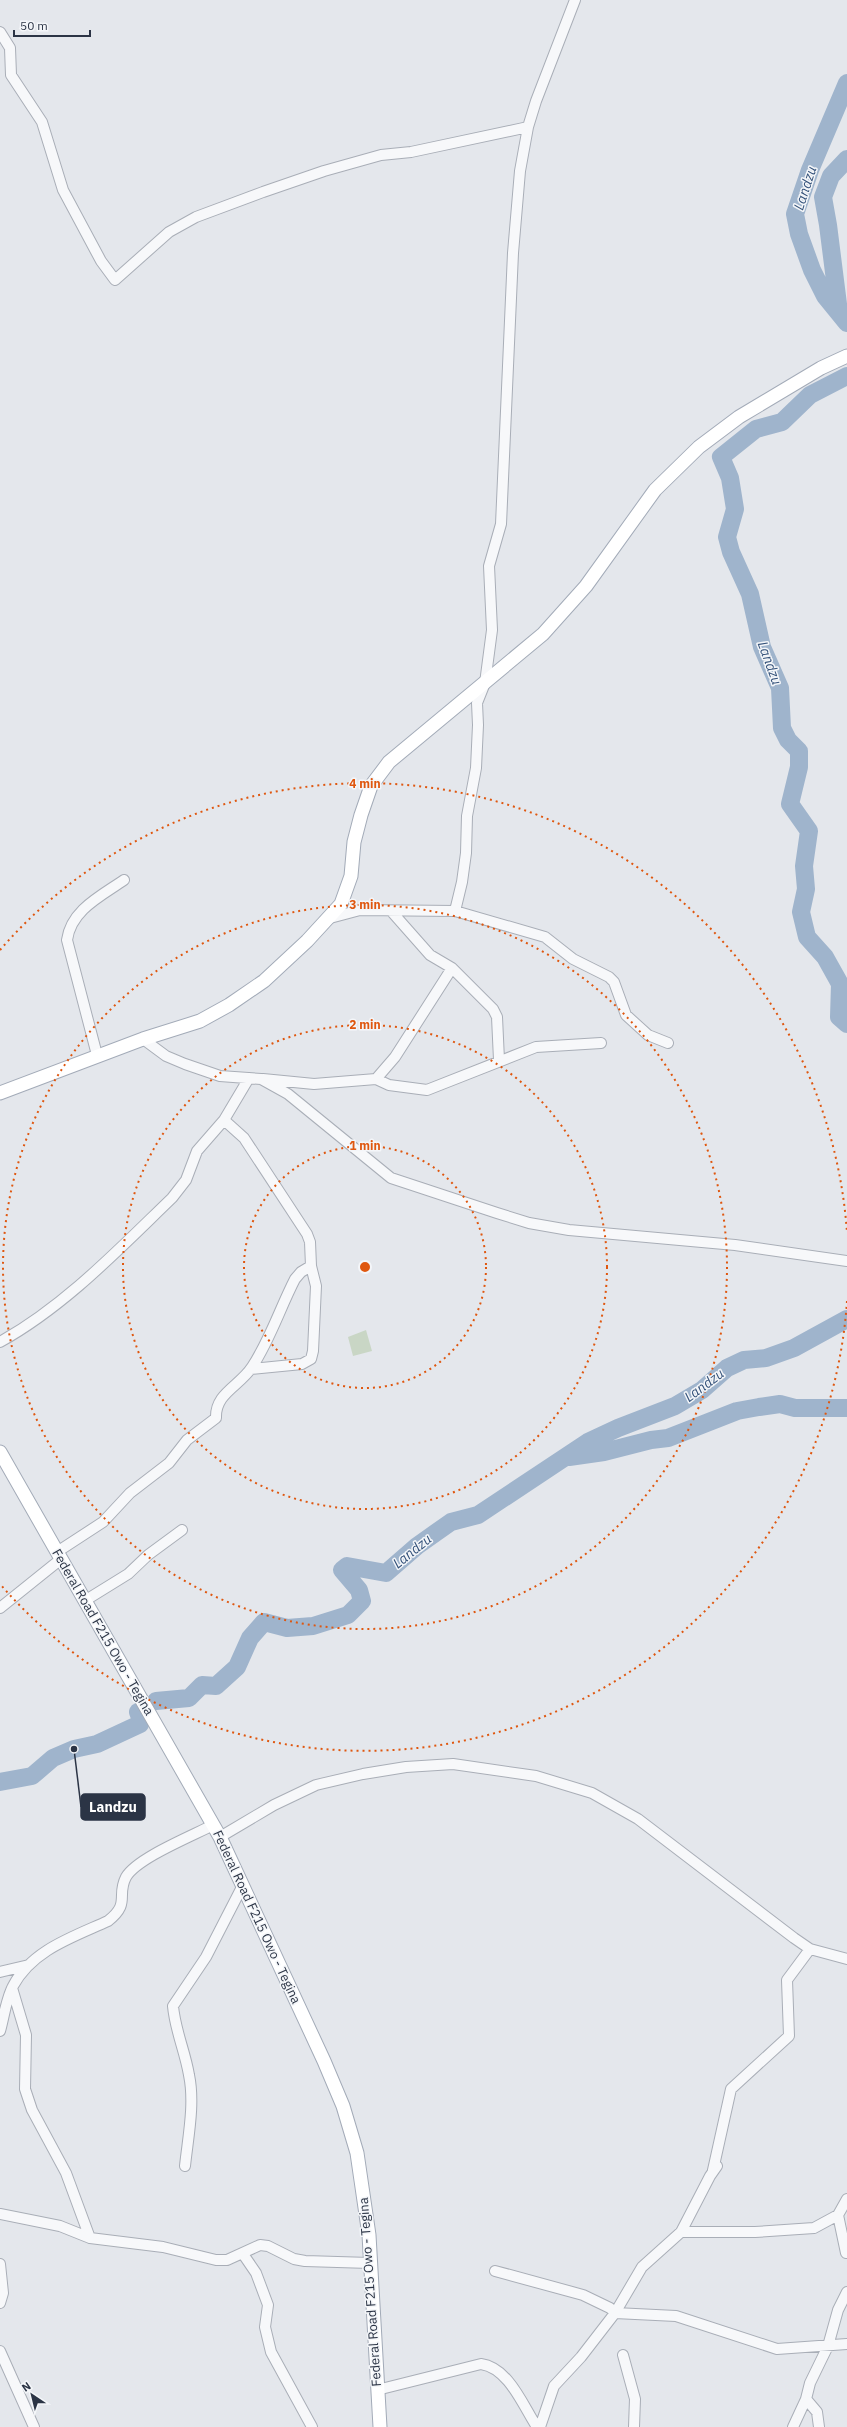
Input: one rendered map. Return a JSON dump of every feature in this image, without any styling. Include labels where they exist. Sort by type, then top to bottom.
[{"type":"main road","points":[[0,1093],[142,1038],[200,1021],[229,1005],[264,981],[330,918],[341,904],[351,876],[354,842],[371,786],[389,762],[543,634],[586,586],[655,490],[698,447],[739,417],[821,368],[847,356]]},
{"type":"main road","name":"Federal Road F215 Owo - Tegina","points":[[0,1452],[59,1556],[86,1600],[220,1837],[343,2106],[356,2152],[369,2235],[380,2427]]},
{"type":"street","points":[[455,911],[462,882],[466,853],[467,816],[476,768],[478,724],[477,703],[485,683],[492,630],[489,566],[501,524],[513,253],[520,171],[528,127],[575,0]]},
{"type":"street","points":[[0,32],[10,48],[11,75],[42,122],[63,190],[101,261],[115,280],[169,232],[196,217],[263,192],[324,170],[381,155],[411,152],[528,127]]},
{"type":"street","points":[[97,1055],[67,940],[68,933],[71,924],[81,911],[124,880]]},
{"type":"street","points":[[330,918],[360,910],[392,912],[455,911],[545,937],[573,959],[608,977],[614,982],[626,1015],[648,1035],[668,1043]]},
{"type":"street","points":[[392,912],[430,955],[452,968],[493,1009],[497,1017],[499,1060]]},
{"type":"street","points":[[376,1079],[395,1057],[452,968]]},
{"type":"street","points":[[142,1038],[166,1056],[220,1076],[314,1084],[376,1079],[389,1085],[427,1090],[499,1060],[536,1047],[601,1043]]},
{"type":"street","points":[[0,1342],[15,1334],[71,1292],[172,1198],[186,1180],[197,1150],[224,1120],[249,1078]]},
{"type":"street","points":[[261,1079],[288,1094],[391,1178],[510,1217],[569,1230],[735,1245],[847,1260]]},
{"type":"street","points":[[224,1120],[244,1138],[292,1209],[310,1242],[311,1266],[316,1286],[313,1351],[311,1359],[302,1364],[251,1369]]},
{"type":"street","points":[[0,1608],[59,1556],[103,1522],[130,1493],[169,1463],[187,1440],[216,1418],[217,1403],[251,1369],[295,1279],[301,1272],[311,1266]]},
{"type":"street","points":[[86,1600],[128,1574],[148,1555],[182,1530]]},
{"type":"street","points":[[220,1837],[274,1805],[316,1785],[363,1774],[406,1767],[453,1764],[536,1776],[592,1793],[638,1819],[810,1949],[847,1959]]},
{"type":"street","points":[[0,2031],[12,1987],[29,1965],[51,1947],[108,1921],[115,1915],[121,1908],[126,1878],[139,1863],[213,1825]]},
{"type":"street","points":[[185,2166],[190,2127],[190,2083],[174,2022],[172,2006],[206,1957],[243,1886]]},
{"type":"street","points":[[540,2427],[554,2386],[581,2357],[615,2313],[642,2267],[681,2232],[715,2168],[731,2089],[789,2036],[787,1980],[810,1949]]},
{"type":"street","points":[[0,1972],[29,1965]]},
{"type":"street","points":[[12,1987],[26,2035],[24,2089],[32,2110],[66,2173],[90,2238]]},
{"type":"street","points":[[681,2232],[755,2232],[814,2228],[838,2215],[847,2198]]},
{"type":"street","points":[[0,2214],[60,2226],[90,2238],[163,2247],[216,2260],[227,2260],[260,2245],[268,2246],[301,2260],[370,2263]]},
{"type":"street","points":[[838,2215],[847,2254]]},
{"type":"street","points":[[243,2254],[256,2273],[268,2304],[265,2327],[271,2352],[312,2427]]},
{"type":"street","points":[[0,2264],[3,2292],[0,2303]]},
{"type":"street","points":[[495,2271],[583,2295],[610,2308],[615,2313],[676,2316],[777,2349],[847,2344]]},
{"type":"street","points":[[793,2427],[806,2400],[810,2382],[828,2346],[838,2310],[847,2292]]},
{"type":"street","points":[[0,2351],[34,2427]]},
{"type":"street","points":[[623,2355],[635,2399],[634,2427]]},
{"type":"street","points":[[377,2390],[481,2364],[488,2365],[504,2376],[537,2427]]},
{"type":"street","points":[[806,2400],[817,2412],[819,2427]]},
{"type":"green space","points":[[366,1330],[372,1351],[353,1356],[348,1337]]},
{"type":"waterway","name":"Landzu","points":[[847,83],[810,170],[795,214],[799,234],[812,270],[825,296],[847,323]]},
{"type":"waterway","name":"Landzu","points":[[839,312],[823,197],[831,176],[847,159]]},
{"type":"waterway","name":"Landzu","points":[[847,376],[810,395],[782,422],[756,429],[721,457],[730,478],[735,509],[727,537],[731,552],[750,594],[762,647],[780,688],[782,728],[788,740],[799,751],[799,767],[790,804],[809,831],[804,866],[806,889],[801,912],[807,937],[825,957],[840,984],[839,1017],[847,1024]]},
{"type":"waterway","name":"Landzu","points":[[156,1701],[189,1698],[202,1685],[216,1686],[237,1667],[250,1638],[264,1622],[287,1628],[313,1626],[348,1615],[362,1601],[359,1590],[342,1570],[347,1566],[386,1573],[417,1546],[451,1522],[478,1515],[588,1442],[618,1428],[675,1406],[702,1390],[727,1368],[744,1360],[766,1358],[794,1348],[847,1319]]},
{"type":"waterway","name":"Landzu","points":[[569,1457],[604,1452],[651,1440],[668,1438],[737,1411],[759,1407],[780,1404],[795,1408],[847,1408]]},
{"type":"waterway","name":"Landzu","points":[[0,1782],[32,1776],[53,1758],[74,1749],[97,1744],[140,1724],[141,1720],[138,1712]]},
{"type":"place","name":"Landzu","points":[[74,1749]]}]
